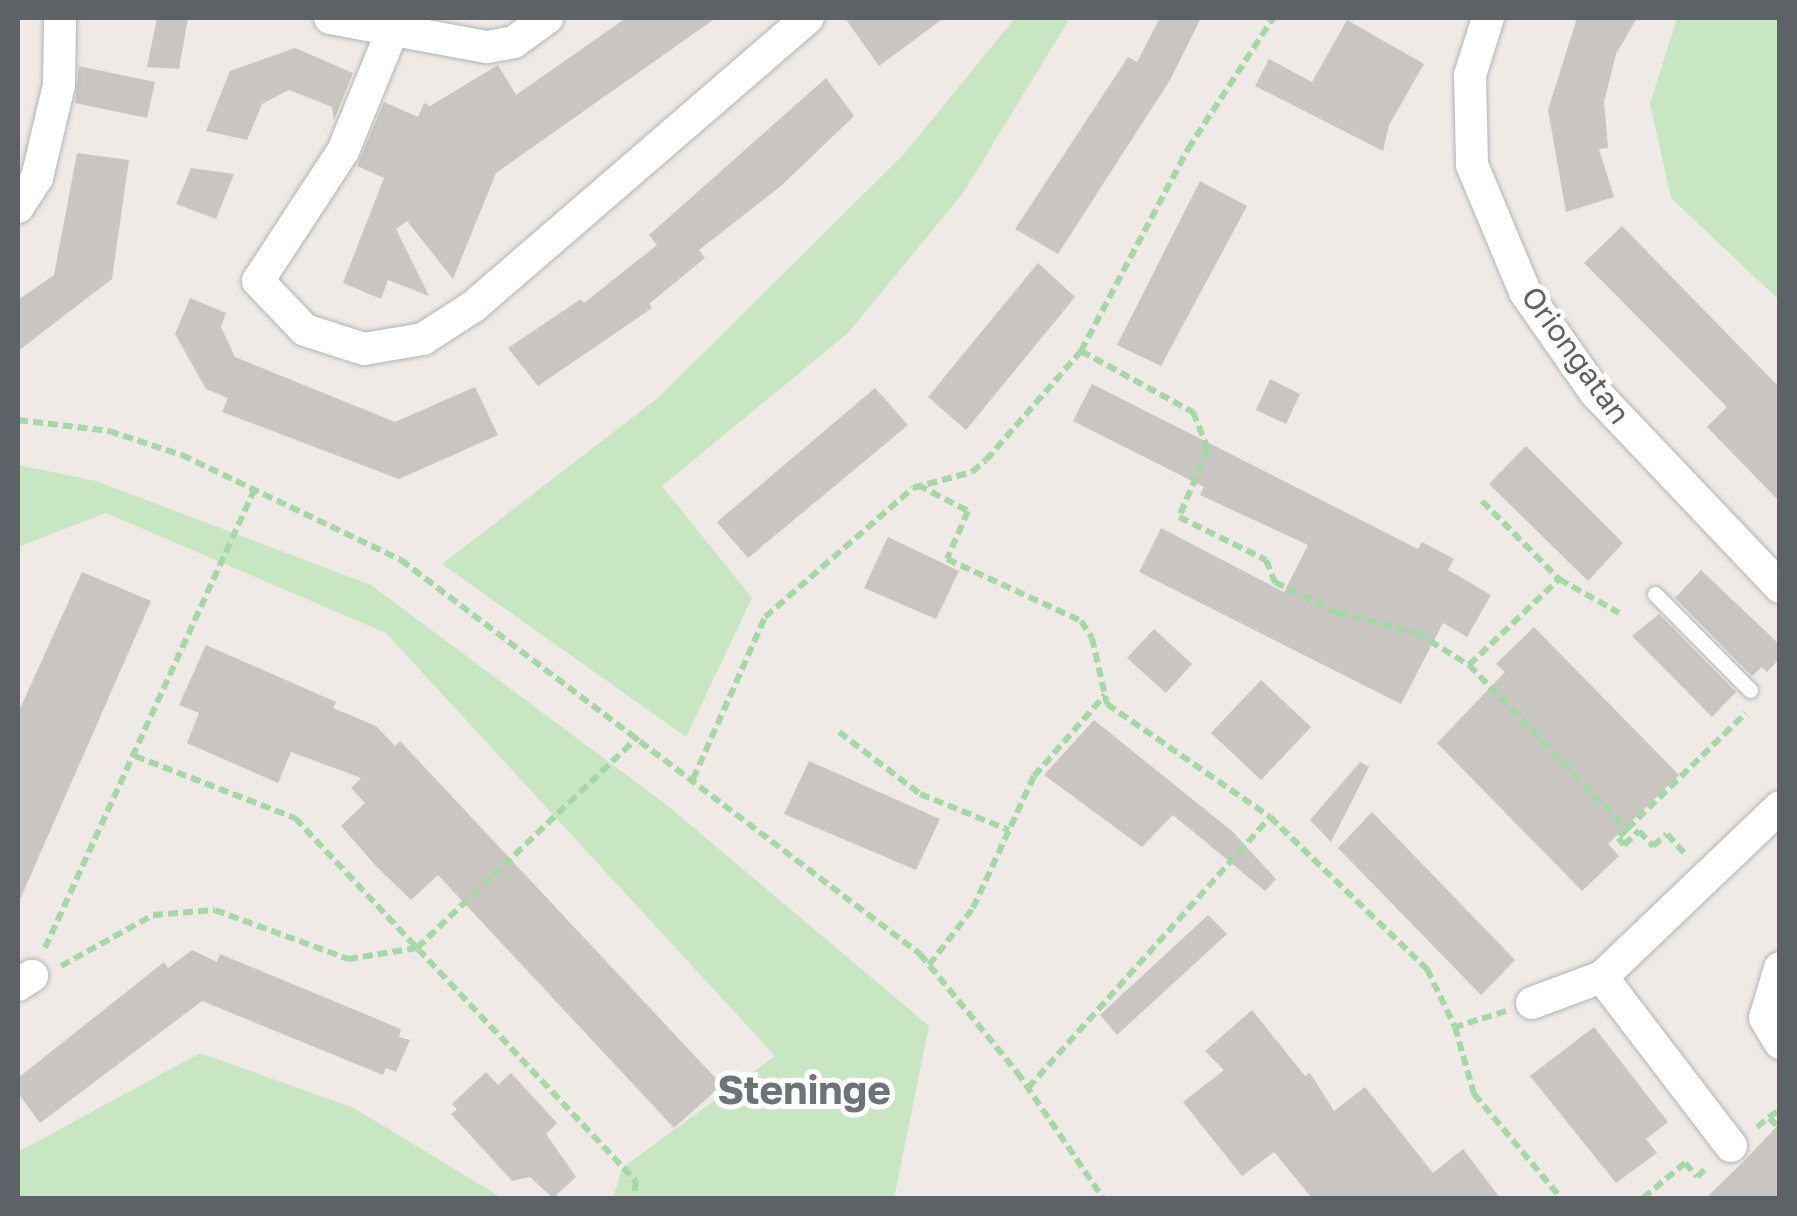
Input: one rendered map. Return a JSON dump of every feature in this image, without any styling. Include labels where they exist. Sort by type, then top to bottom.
[{"type":"street","points":[[18,207],[37,178],[60,86],[60,18]]},
{"type":"street","points":[[330,18],[487,47],[514,42],[547,18]]},
{"type":"street","points":[[392,31],[343,151],[258,282],[305,330],[364,349],[424,339],[474,306],[808,18]]},
{"type":"street","name":"Oriongatan","points":[[1488,18],[1470,75],[1472,165],[1525,292],[1595,392],[1780,587]]},
{"type":"street","points":[[1532,1004],[1602,976],[1780,808]]},
{"type":"street","points":[[1780,968],[1765,1018],[1780,1042]]},
{"type":"street","points":[[1602,976],[1731,1146]]},
{"type":"lane","points":[[1655,594],[1755,695]]},
{"type":"path","points":[[693,779],[766,617],[918,485],[972,472],[1080,350],[1188,149],[1272,18]]},
{"type":"path","points":[[1080,350],[1193,412],[1208,449],[1178,517],[1266,560],[1275,582],[1338,613],[1416,633],[1469,666],[1627,829]]},
{"type":"path","points":[[18,420],[110,432],[256,486],[401,560],[693,779],[929,966],[1028,1088],[1103,1198]]},
{"type":"path","points":[[918,485],[968,511],[947,559],[1081,621],[1107,704],[1270,817],[1427,969],[1455,1028],[1474,1094],[1561,1198]]},
{"type":"path","points":[[25,981],[135,756],[256,486]]},
{"type":"path","points":[[1482,501],[1559,579],[1619,613]]},
{"type":"path","points":[[1469,666],[1559,579]]},
{"type":"path","points":[[929,966],[973,908],[1034,776],[1105,694]]},
{"type":"path","points":[[1654,846],[1639,831],[1624,844],[1618,838],[1755,695]]},
{"type":"path","points":[[839,732],[920,794],[1009,830]]},
{"type":"path","points":[[25,981],[86,957],[153,915],[215,910],[348,958],[417,948],[638,737]]},
{"type":"path","points":[[135,756],[294,818],[636,1182],[634,1198]]},
{"type":"path","points":[[1028,1088],[1270,817]]},
{"type":"path","points":[[1455,1028],[1532,1004]]},
{"type":"path","points":[[1769,1118],[1780,1128]]},
{"type":"path","points":[[1643,1198],[1685,1163],[1697,1177]]},
{"type":"green space","points":[[1015,18],[1070,18],[963,193],[848,333],[662,486],[752,598],[686,737],[442,564],[659,397],[904,154]]},
{"type":"green space","points":[[1677,18],[1779,18],[1779,300],[1671,198],[1650,104]]},
{"type":"green space","points":[[18,465],[96,481],[371,585],[668,806],[929,1026],[894,1198],[613,1198],[622,1168],[775,1056],[386,633],[106,513],[18,547]]},
{"type":"green space","points":[[200,1053],[354,1108],[502,1198],[18,1198],[18,1152]]},
{"type":"building","points":[[157,18],[188,18],[179,69],[147,67]]},
{"type":"building","points":[[626,18],[716,18],[496,173],[453,279],[407,221],[396,229],[429,296],[388,280],[381,299],[343,283],[384,178],[357,166],[384,102],[418,117],[424,103],[430,106],[498,65],[516,95]]},
{"type":"building","points":[[845,18],[944,18],[879,66]]},
{"type":"building","points":[[1160,18],[1201,18],[1170,80],[1058,254],[1015,229],[1128,57],[1137,62]]},
{"type":"building","points":[[1577,18],[1637,18],[1616,54],[1604,102],[1608,148],[1599,149],[1614,197],[1566,212],[1548,110]]},
{"type":"building","points":[[1347,20],[1424,64],[1389,125],[1383,151],[1255,86],[1269,59],[1312,82]]},
{"type":"building","points":[[295,48],[353,73],[334,120],[332,107],[289,90],[262,104],[247,140],[206,131],[230,71]]},
{"type":"building","points":[[79,66],[155,82],[147,118],[75,103]]},
{"type":"building","points":[[826,78],[854,116],[781,186],[699,250],[705,258],[649,304],[652,308],[538,386],[508,348],[581,299],[584,303],[657,245],[649,235]]},
{"type":"building","points":[[77,153],[129,160],[112,279],[18,351],[18,300],[54,275]]},
{"type":"building","points":[[191,168],[234,174],[216,219],[176,204]]},
{"type":"building","points":[[1200,181],[1247,206],[1161,366],[1117,345]]},
{"type":"building","points":[[1622,226],[1780,388],[1780,502],[1707,427],[1727,407],[1584,263]]},
{"type":"building","points":[[1038,263],[1075,297],[966,430],[928,397]]},
{"type":"building","points":[[190,298],[226,313],[221,327],[235,357],[395,422],[475,387],[498,435],[399,479],[222,412],[228,398],[206,389],[175,334]]},
{"type":"building","points":[[1270,379],[1300,394],[1286,424],[1256,410]]},
{"type":"building","points":[[1092,384],[1418,549],[1422,542],[1454,559],[1448,570],[1491,595],[1467,637],[1443,623],[1401,704],[1139,572],[1161,528],[1284,592],[1308,545],[1200,495],[1204,487],[1073,421]]},
{"type":"building","points":[[875,388],[908,425],[748,558],[717,522]]},
{"type":"building","points":[[1526,446],[1623,543],[1588,581],[1489,484]]},
{"type":"building","points":[[888,537],[959,571],[936,619],[864,588]]},
{"type":"building","points":[[1701,570],[1780,645],[1780,658],[1767,672],[1762,667],[1752,676],[1675,598]]},
{"type":"building","points":[[82,572],[151,601],[18,904],[18,713]]},
{"type":"building","points":[[1659,614],[1736,692],[1712,717],[1632,636]]},
{"type":"building","points":[[1534,627],[1679,775],[1608,844],[1619,856],[1582,891],[1437,743],[1505,672],[1496,664]]},
{"type":"building","points":[[1154,629],[1192,664],[1166,693],[1127,658]]},
{"type":"building","points":[[206,645],[336,702],[333,708],[376,726],[395,746],[400,741],[722,1085],[674,1128],[438,875],[411,900],[376,866],[341,826],[365,803],[351,788],[361,778],[291,752],[278,783],[187,743],[199,713],[179,705]]},
{"type":"building","points":[[1261,680],[1311,727],[1261,780],[1211,733]]},
{"type":"building","points":[[1094,720],[1233,832],[1276,879],[1265,891],[1173,815],[1142,847],[1044,775]]},
{"type":"building","points":[[809,761],[940,819],[916,870],[784,814]]},
{"type":"building","points":[[1360,762],[1369,767],[1331,842],[1310,820]]},
{"type":"building","points":[[1372,812],[1515,960],[1481,995],[1338,848]]},
{"type":"building","points":[[1208,915],[1227,934],[1117,1035],[1100,1015]]},
{"type":"building","points":[[192,950],[217,962],[220,954],[401,1029],[399,1037],[410,1040],[396,1072],[386,1068],[383,1075],[202,1001],[40,1123],[18,1093],[18,1078],[164,962],[168,968]]},
{"type":"building","points":[[1252,1010],[1305,1076],[1310,1073],[1334,1111],[1365,1087],[1433,1173],[1463,1149],[1500,1198],[1312,1198],[1274,1152],[1242,1176],[1183,1102],[1224,1070],[1205,1051]]},
{"type":"building","points":[[1594,1027],[1668,1122],[1646,1139],[1657,1153],[1616,1183],[1530,1076]]},
{"type":"building","points":[[486,1072],[498,1085],[511,1073],[557,1123],[546,1134],[576,1177],[553,1198],[530,1177],[512,1181],[451,1114],[457,1109],[452,1104]]},
{"type":"building","points":[[1780,1123],[1780,1198],[1706,1198],[1744,1161]]},
{"type":"district","name":"Steninge","points":[[804,1089]]}]
